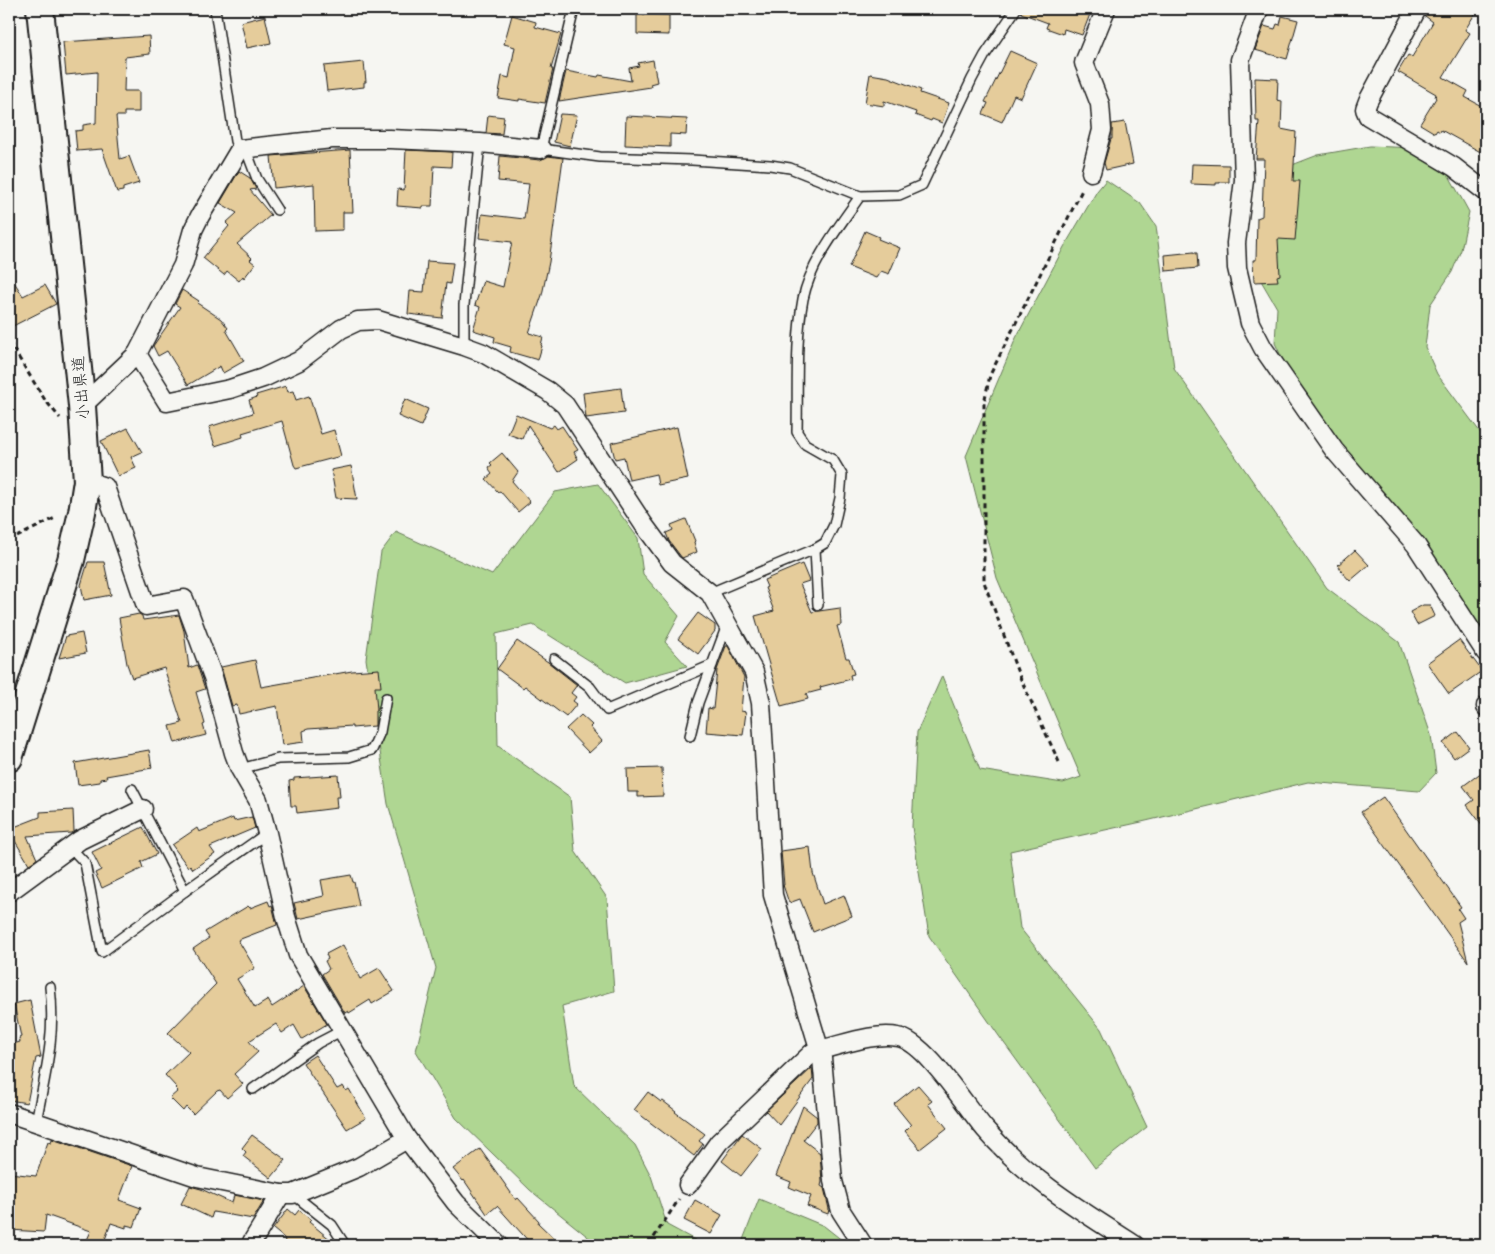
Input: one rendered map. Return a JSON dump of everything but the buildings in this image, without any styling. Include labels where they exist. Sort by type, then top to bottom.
[{"type":"main road","name":"小出県道","points":[[9,758],[58,603],[82,512],[87,481],[82,406],[40,9]]},
{"type":"street","points":[[1091,172],[1102,130],[1100,104],[1084,63],[1106,9]]},
{"type":"street","points":[[1259,9],[1240,60],[1244,180],[1236,243],[1238,268],[1250,323],[1263,348],[1334,450],[1416,545],[1486,653]]},
{"type":"street","points":[[1417,9],[1365,109],[1368,116],[1454,167],[1486,192]]},
{"type":"street","points":[[82,406],[137,354],[183,265],[193,230],[200,216],[240,149],[332,139],[390,139],[480,143],[541,149]]},
{"type":"street","points":[[137,354],[167,402],[230,389],[263,378],[299,360],[341,329],[358,321],[378,320],[483,353],[548,390],[565,404],[644,526],[672,563],[710,593],[754,672],[760,704],[773,896],[822,1058],[833,1181],[842,1211],[863,1245]]},
{"type":"street","points":[[87,481],[105,487],[146,606],[184,598],[213,677],[234,753],[240,769],[258,800],[286,917],[298,955],[407,1139],[456,1203],[499,1245]]},
{"type":"street","points":[[9,892],[80,840],[143,809]]},
{"type":"street","points":[[688,1185],[719,1142],[812,1053],[878,1036],[899,1037],[923,1051],[985,1130],[1015,1161],[1055,1194],[1135,1245]]},
{"type":"street","points":[[9,1113],[197,1178],[287,1194],[359,1167],[407,1139]]},
{"type":"street","points":[[252,1245],[252,1242],[287,1194]]},
{"type":"lane","points":[[215,9],[235,141],[240,149],[248,154],[257,179],[277,210]]},
{"type":"lane","points":[[574,9],[541,149],[600,158],[692,160],[770,165],[790,168],[860,196],[899,195],[922,185],[972,79],[985,55],[1016,9]]},
{"type":"lane","points":[[464,346],[464,305],[480,143]]},
{"type":"lane","points":[[710,593],[815,549],[825,543],[834,525],[840,498],[842,475],[834,460],[805,444],[797,432],[799,332],[804,297],[816,264],[838,227],[860,196]]},
{"type":"lane","points":[[815,549],[818,605]]},
{"type":"lane","points":[[690,736],[698,703],[727,625]]},
{"type":"lane","points":[[554,659],[590,686],[607,710],[712,665]]},
{"type":"lane","points":[[240,769],[278,759],[348,757],[372,750],[380,732],[386,698]]},
{"type":"lane","points":[[132,789],[185,891]]},
{"type":"lane","points":[[70,847],[85,863],[102,952],[267,833]]},
{"type":"lane","points":[[36,1122],[52,1039],[53,1010],[50,987]]},
{"type":"lane","points":[[253,1089],[318,1044],[343,1030]]},
{"type":"lane","points":[[287,1194],[332,1225],[346,1245]]},
{"type":"path","points":[[1059,762],[1018,674],[984,582],[984,403],[990,375],[1091,172]]},
{"type":"path","points":[[9,342],[57,416],[84,437]]},
{"type":"path","points":[[9,541],[68,512],[82,512]]},
{"type":"path","points":[[649,1245],[688,1185]]},
{"type":"green space","points":[[1370,146],[1414,148],[1447,172],[1469,212],[1461,250],[1452,272],[1430,305],[1425,347],[1437,374],[1486,440],[1486,633],[1299,395],[1275,343],[1277,308],[1260,279],[1287,167],[1318,155]]},
{"type":"green space","points":[[1106,180],[1140,203],[1156,226],[1174,368],[1327,588],[1399,642],[1431,735],[1436,773],[1419,791],[1308,782],[1010,851],[1020,928],[1101,1029],[1147,1127],[1095,1168],[929,936],[912,827],[917,732],[942,676],[980,770],[1063,783],[1081,777],[997,578],[966,456],[1016,338],[1064,247],[1097,191]]},
{"type":"green space","points":[[598,484],[638,538],[643,574],[679,616],[665,642],[687,666],[625,683],[533,625],[496,634],[498,746],[570,797],[575,851],[607,898],[614,991],[562,1006],[574,1086],[635,1145],[651,1176],[667,1225],[704,1245],[598,1245],[530,1190],[456,1118],[416,1051],[436,968],[388,804],[366,659],[381,552],[396,532],[492,575],[555,492]]},
{"type":"green space","points":[[759,1199],[824,1226],[848,1245],[741,1245]]}]
